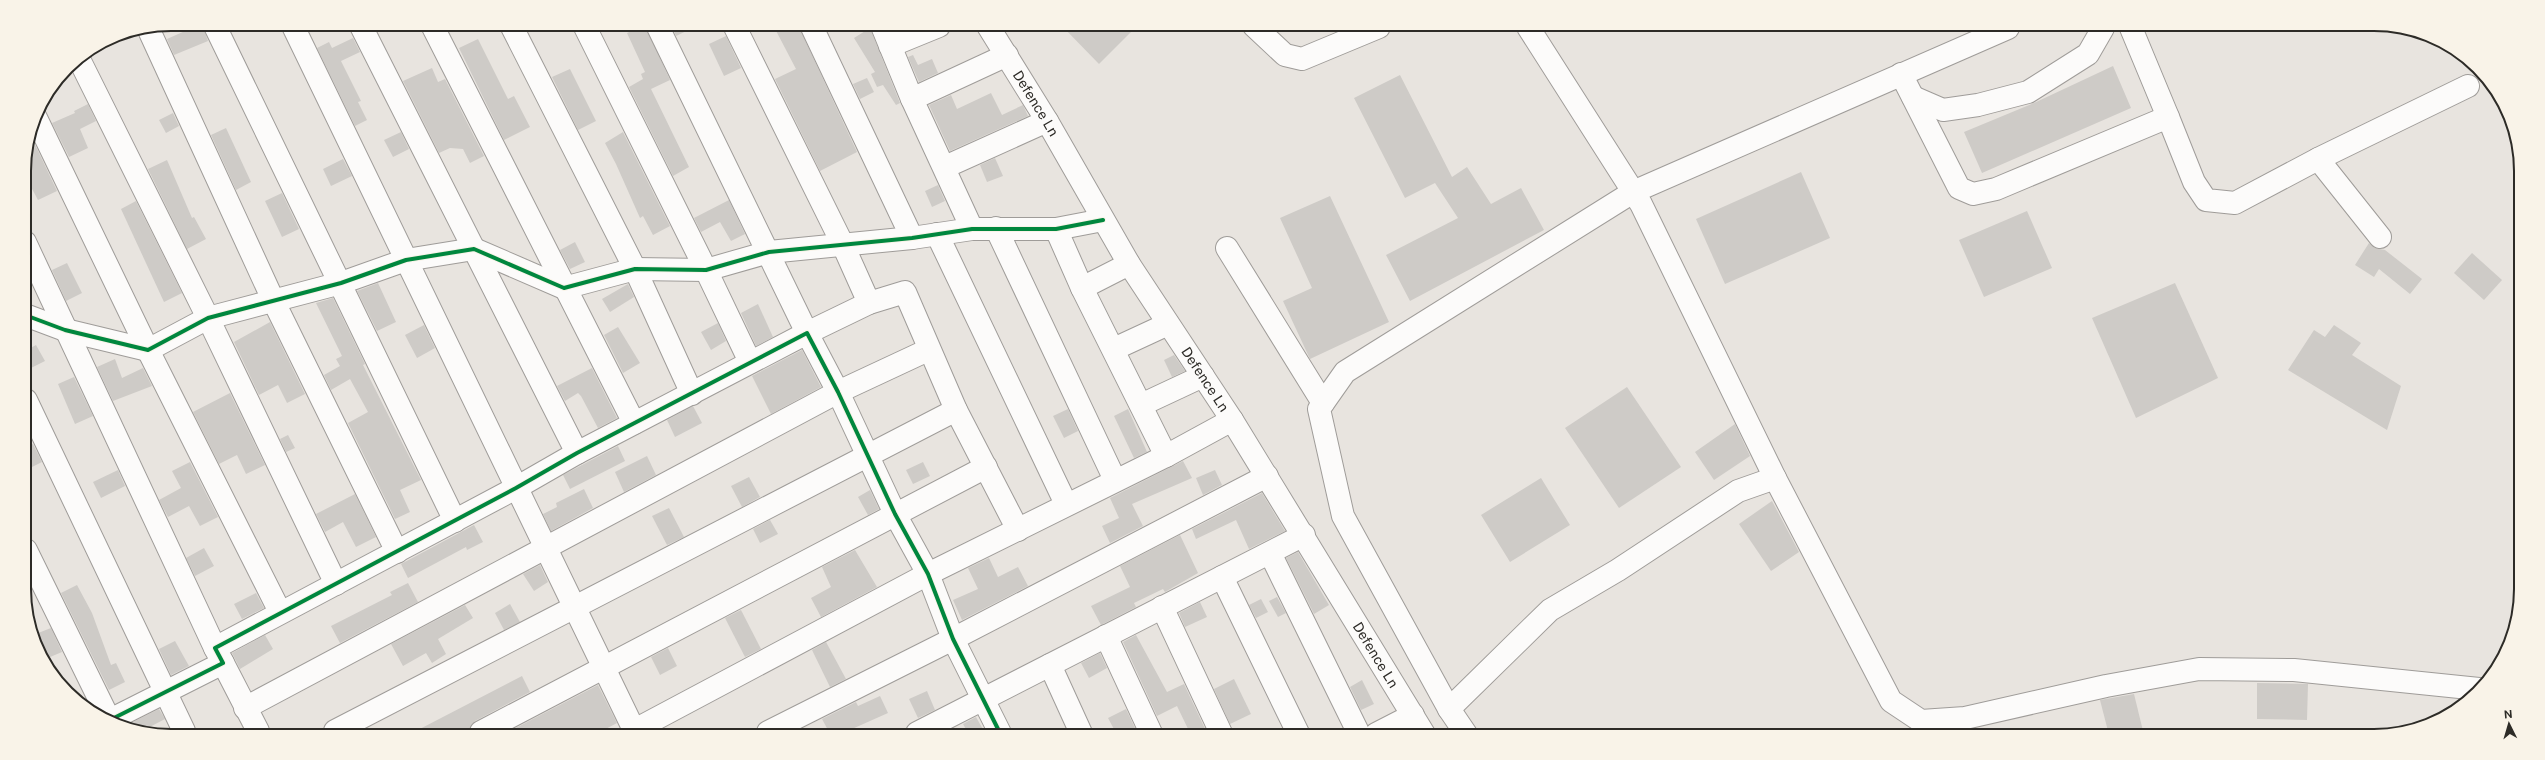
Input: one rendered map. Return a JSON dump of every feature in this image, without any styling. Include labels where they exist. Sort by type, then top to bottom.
[{"type":"street","points":[[217,31],[341,283],[455,521]]},
{"type":"street","points":[[295,31],[546,550],[575,606],[632,729]]},
{"type":"street","points":[[364,31],[576,453]]},
{"type":"street","points":[[435,31],[564,288],[634,423]]},
{"type":"street","points":[[514,31],[635,269],[692,394]]},
{"type":"street","points":[[587,31],[750,362]]},
{"type":"street","points":[[660,31],[769,252],[807,333],[838,392],[895,514],[928,574],[953,639],[998,729]]},
{"type":"street","points":[[737,31],[843,245],[869,303]]},
{"type":"street","points":[[813,31],[912,238]]},
{"type":"street","points":[[884,31],[912,99],[972,229]]},
{"type":"street","points":[[890,46],[927,31]]},
{"type":"street","name":"Defence Ln","points":[[991,31],[1047,121],[1129,264],[1232,420],[1304,535],[1421,729]]},
{"type":"street","points":[[1259,31],[1285,55],[1302,59],[1369,31]]},
{"type":"street","points":[[1531,31],[1633,192],[1775,478],[1891,701],[1921,721],[1965,718],[2106,686],[2200,669],[2294,670],[2473,688]]},
{"type":"street","points":[[1463,729],[1449,709],[1343,516],[1319,408],[1345,372],[1633,192],[2001,31]]},
{"type":"street","points":[[1912,97],[1943,110],[1978,105],[2028,92],[2088,54],[2101,31]]},
{"type":"street","points":[[2132,31],[2194,182],[2206,200],[2235,203],[2318,159],[2468,86]]},
{"type":"street","points":[[150,33],[274,302],[397,552]]},
{"type":"street","points":[[912,99],[1007,55]]},
{"type":"street","points":[[81,64],[208,318],[336,584]]},
{"type":"street","points":[[1901,74],[1959,188],[1973,194],[1996,189],[2168,117]]},
{"type":"street","points":[[945,168],[1047,121]]},
{"type":"street","points":[[39,124],[148,350],[280,612]]},
{"type":"street","points":[[2318,159],[2380,237]]},
{"type":"street","points":[[31,317],[65,330],[148,350],[208,318],[274,302],[341,283],[406,260],[474,249],[564,288],[635,269],[706,270],[769,252],[912,238],[972,229],[1056,229],[1103,220]]},
{"type":"street","points":[[996,228],[1115,480]]},
{"type":"street","points":[[1056,229],[1082,288],[1114,349],[1166,456]]},
{"type":"street","points":[[937,234],[1066,504]]},
{"type":"street","points":[[1227,248],[1323,403]]},
{"type":"street","points":[[31,255],[219,656],[257,729]]},
{"type":"street","points":[[1082,288],[1129,264]]},
{"type":"street","points":[[116,718],[166,694],[280,612],[397,552],[516,488],[576,453],[692,394],[750,362],[869,303],[905,292],[928,350],[956,410],[1018,530]]},
{"type":"street","points":[[1114,349],[1168,324]]},
{"type":"street","points":[[245,708],[546,550],[838,392],[928,350]]},
{"type":"street","points":[[1141,405],[1203,376]]},
{"type":"street","points":[[31,410],[183,729]]},
{"type":"street","points":[[341,729],[575,606],[956,410]]},
{"type":"street","points":[[639,729],[928,574],[1018,530],[1066,504],[1166,456],[1232,420]]},
{"type":"street","points":[[487,729],[986,467]]},
{"type":"street","points":[[774,729],[953,639],[1267,476]]},
{"type":"street","points":[[1449,709],[1550,610],[1618,570],[1738,491],[1775,478]]},
{"type":"street","points":[[929,729],[983,699],[1304,535]]},
{"type":"street","points":[[1270,553],[1357,729]]},
{"type":"street","points":[[31,560],[105,712]]},
{"type":"street","points":[[1222,577],[1296,729]]},
{"type":"street","points":[[1162,607],[1219,729]]},
{"type":"street","points":[[1106,636],[1149,729]]},
{"type":"street","points":[[1050,665],[1079,729]]},
{"type":"street","points":[[1385,729],[1412,715]]},
{"type":"building","points":[[185,31],[204,31],[208,41],[174,55],[167,39]]},
{"type":"building","points":[[632,31],[648,31],[670,80],[651,89],[689,167],[673,176],[629,87],[643,79],[641,74],[645,72],[627,33]]},
{"type":"building","points":[[674,31],[686,31],[676,36]]},
{"type":"building","points":[[776,31],[801,31],[857,152],[820,171],[775,79],[796,69]]},
{"type":"building","points":[[865,31],[871,31],[900,103],[896,105],[883,85],[877,87],[871,74],[875,72],[854,38]]},
{"type":"building","points":[[1067,31],[1132,31],[1099,64]]},
{"type":"building","points":[[726,36],[741,68],[724,76],[709,44]]},
{"type":"building","points":[[353,38],[360,52],[341,61],[361,101],[358,102],[367,120],[355,126],[317,48],[329,42],[332,48]]},
{"type":"building","points":[[478,39],[508,99],[514,96],[530,127],[504,140],[459,48]]},
{"type":"building","points":[[913,55],[918,65],[932,59],[938,73],[919,82],[908,57]]},
{"type":"building","points":[[2113,66],[2131,108],[1982,173],[1964,132],[2034,103]]},
{"type":"building","points":[[432,68],[438,82],[445,79],[484,156],[470,163],[463,149],[450,148],[439,153],[403,81]]},
{"type":"building","points":[[570,69],[596,121],[578,130],[552,77]]},
{"type":"building","points":[[1400,75],[1452,177],[1467,167],[1491,204],[1521,188],[1544,230],[1410,301],[1386,255],[1458,218],[1435,183],[1405,198],[1354,98]]},
{"type":"building","points":[[867,78],[874,92],[860,99],[853,84]]},
{"type":"building","points":[[991,93],[1002,115],[1023,105],[1028,116],[950,151],[929,105],[951,95],[957,109]]},
{"type":"building","points":[[88,104],[96,121],[80,129],[88,148],[69,157],[52,123],[75,113],[74,111]]},
{"type":"building","points":[[173,113],[179,126],[166,133],[159,120]]},
{"type":"building","points":[[226,128],[251,182],[236,190],[211,135]]},
{"type":"building","points":[[401,132],[409,149],[393,157],[384,140]]},
{"type":"building","points":[[623,132],[670,226],[653,235],[643,216],[640,218],[605,143]]},
{"type":"building","points":[[34,143],[57,191],[38,200],[31,187],[31,161]]},
{"type":"building","points":[[995,158],[1003,176],[987,182],[980,165]]},
{"type":"building","points":[[343,159],[352,176],[331,186],[323,169]]},
{"type":"building","points":[[167,160],[192,218],[194,217],[206,239],[187,249],[148,169]]},
{"type":"building","points":[[1801,172],[1830,238],[1725,284],[1696,219]]},
{"type":"building","points":[[938,185],[945,201],[932,207],[925,191]]},
{"type":"building","points":[[282,193],[299,229],[282,237],[265,201]]},
{"type":"building","points":[[1330,196],[1389,322],[1310,359],[1283,301],[1312,288],[1280,218]]},
{"type":"building","points":[[729,200],[745,234],[731,241],[720,222],[701,232],[694,218]]},
{"type":"building","points":[[136,201],[182,293],[164,302],[121,209]]},
{"type":"building","points":[[2027,211],[2052,268],[1984,297],[1959,240]]},
{"type":"building","points":[[575,242],[585,262],[570,269],[560,250]]},
{"type":"building","points":[[2369,243],[2375,248],[2385,250],[2422,279],[2410,294],[2379,269],[2374,277],[2355,265]]},
{"type":"building","points":[[2472,253],[2502,280],[2484,300],[2454,273]]},
{"type":"building","points":[[67,263],[82,293],[66,301],[52,270]]},
{"type":"building","points":[[378,283],[396,322],[377,331],[357,291]]},
{"type":"building","points":[[2175,283],[2218,378],[2136,418],[2092,318]]},
{"type":"building","points":[[628,284],[634,297],[610,312],[602,299]]},
{"type":"building","points":[[333,298],[365,364],[363,365],[421,480],[400,490],[410,512],[395,519],[348,423],[368,412],[350,379],[331,390],[324,375],[340,366],[336,359],[342,356],[316,303]]},
{"type":"building","points":[[758,304],[773,337],[756,346],[741,313]]},
{"type":"building","points":[[270,322],[305,394],[287,403],[278,385],[259,395],[234,342]]},
{"type":"building","points":[[718,323],[726,341],[711,350],[701,332]]},
{"type":"building","points":[[424,325],[435,348],[417,358],[405,335]]},
{"type":"building","points":[[2334,325],[2361,343],[2352,355],[2401,386],[2387,430],[2288,370],[2314,330],[2325,337]]},
{"type":"building","points":[[618,327],[640,363],[623,373],[604,335]]},
{"type":"building","points":[[36,345],[45,361],[31,368],[31,348]]},
{"type":"building","points":[[802,350],[821,387],[771,414],[752,376]]},
{"type":"building","points":[[1174,355],[1185,371],[1172,377],[1164,360]]},
{"type":"building","points":[[115,359],[122,378],[143,368],[152,386],[113,401],[97,367]]},
{"type":"building","points":[[592,368],[617,418],[598,428],[581,396],[578,393],[565,401],[557,386]]},
{"type":"building","points":[[74,377],[93,416],[75,424],[58,384]]},
{"type":"building","points":[[1627,387],[1681,467],[1619,508],[1565,428]]},
{"type":"building","points":[[230,393],[265,465],[246,474],[237,455],[219,464],[193,412]]},
{"type":"building","points":[[693,406],[702,423],[675,437],[667,420]]},
{"type":"building","points":[[1068,409],[1078,431],[1064,438],[1053,416]]},
{"type":"building","points":[[1128,409],[1147,452],[1134,458],[1114,416]]},
{"type":"building","points":[[1735,424],[1750,456],[1714,480],[1695,452]]},
{"type":"building","points":[[288,435],[295,448],[286,452],[280,439]]},
{"type":"building","points":[[33,444],[42,462],[31,468],[31,445]]},
{"type":"building","points":[[618,446],[625,461],[570,489],[563,475]]},
{"type":"building","points":[[647,456],[656,475],[624,492],[615,472]]},
{"type":"building","points":[[1183,461],[1192,478],[1132,504],[1143,526],[1110,543],[1102,526],[1119,518],[1110,498]]},
{"type":"building","points":[[190,462],[218,517],[200,526],[189,506],[168,517],[159,500],[181,488],[172,471]]},
{"type":"building","points":[[923,462],[930,476],[913,484],[906,470]]},
{"type":"building","points":[[118,470],[125,486],[101,498],[93,482]]},
{"type":"building","points":[[1215,470],[1222,485],[1203,495],[1196,478]]},
{"type":"building","points":[[749,477],[760,497],[742,507],[731,486]]},
{"type":"building","points":[[1541,478],[1570,525],[1510,562],[1481,515]]},
{"type":"building","points":[[584,489],[593,508],[551,531],[543,514],[557,507],[556,503]]},
{"type":"building","points":[[870,490],[879,509],[868,515],[858,497]]},
{"type":"building","points":[[1262,493],[1285,531],[1249,549],[1236,520],[1196,539],[1192,529]]},
{"type":"building","points":[[355,494],[376,537],[356,547],[343,522],[325,532],[316,514]]},
{"type":"building","points":[[1772,501],[1799,552],[1771,571],[1739,524]]},
{"type":"building","points":[[669,508],[684,537],[667,545],[652,516]]},
{"type":"building","points":[[770,520],[778,534],[760,543],[753,529]]},
{"type":"building","points":[[474,525],[483,542],[467,550],[466,547],[408,578],[401,564]]},
{"type":"building","points":[[1180,535],[1198,573],[1165,592],[1163,589],[1134,603],[1136,607],[1101,625],[1091,606],[1130,587],[1120,566]]},
{"type":"building","points":[[204,548],[214,566],[195,576],[186,558]]},
{"type":"building","points":[[855,550],[877,587],[821,617],[811,598],[831,587],[822,567]]},
{"type":"building","points":[[1298,552],[1329,605],[1314,614],[1286,558]]},
{"type":"building","points":[[989,558],[998,577],[1018,567],[1028,586],[962,620],[953,600],[978,589],[968,568]]},
{"type":"building","points":[[540,565],[548,582],[534,591],[523,574]]},
{"type":"building","points":[[408,583],[418,602],[340,643],[331,626],[392,595],[390,592]]},
{"type":"building","points":[[77,585],[92,613],[111,665],[116,663],[125,682],[109,690],[61,593]]},
{"type":"building","points":[[256,593],[264,608],[242,619],[234,604]]},
{"type":"building","points":[[1277,597],[1286,613],[1278,617],[1269,601]]},
{"type":"building","points":[[1261,599],[1268,612],[1256,618],[1249,605]]},
{"type":"building","points":[[1200,602],[1207,617],[1185,627],[1179,613]]},
{"type":"building","points":[[510,604],[520,622],[504,630],[495,613]]},
{"type":"building","points":[[465,605],[473,618],[438,639],[446,654],[432,663],[426,653],[403,666],[391,644]]},
{"type":"building","points":[[741,610],[761,649],[745,657],[725,618]]},
{"type":"building","points":[[51,628],[62,652],[49,657],[38,633]]},
{"type":"building","points":[[265,635],[273,649],[240,669],[232,653]]},
{"type":"building","points":[[1136,635],[1167,692],[1184,684],[1205,729],[1188,729],[1177,706],[1157,716],[1123,642]]},
{"type":"building","points":[[175,641],[189,666],[171,675],[159,649]]},
{"type":"building","points":[[826,642],[846,679],[830,687],[812,650]]},
{"type":"building","points":[[668,648],[677,666],[660,675],[651,657]]},
{"type":"building","points":[[1100,653],[1107,668],[1089,678],[1081,663]]},
{"type":"building","points":[[522,676],[530,692],[475,721],[471,729],[420,729]]},
{"type":"building","points":[[1234,679],[1251,714],[1230,724],[1214,689]]},
{"type":"building","points":[[1362,680],[1374,704],[1361,710],[1350,687]]},
{"type":"building","points":[[2257,683],[2308,684],[2307,720],[2257,719]]},
{"type":"building","points":[[598,685],[617,723],[606,729],[514,729]]},
{"type":"building","points":[[927,691],[935,710],[918,718],[909,699]]},
{"type":"building","points":[[2134,694],[2143,729],[2107,729],[2100,700]]},
{"type":"building","points":[[880,696],[888,713],[852,729],[827,729],[822,719],[856,702],[858,706]]},
{"type":"building","points":[[159,709],[165,719],[149,727],[131,723]]},
{"type":"building","points":[[1126,709],[1135,728],[1114,729],[1108,718]]},
{"type":"building","points":[[976,717],[983,729],[966,729],[963,724]]},
{"type":"cycle path","points":[[31,317],[65,330],[148,350],[208,318],[341,283],[406,260],[474,249],[564,288],[635,269],[706,270],[769,252],[912,238],[972,229],[1056,229],[1103,220]]},
{"type":"cycle path","points":[[115,717],[223,663],[215,648],[516,488],[577,453],[807,333],[838,392],[895,514],[928,574],[953,639],[998,729]]}]
